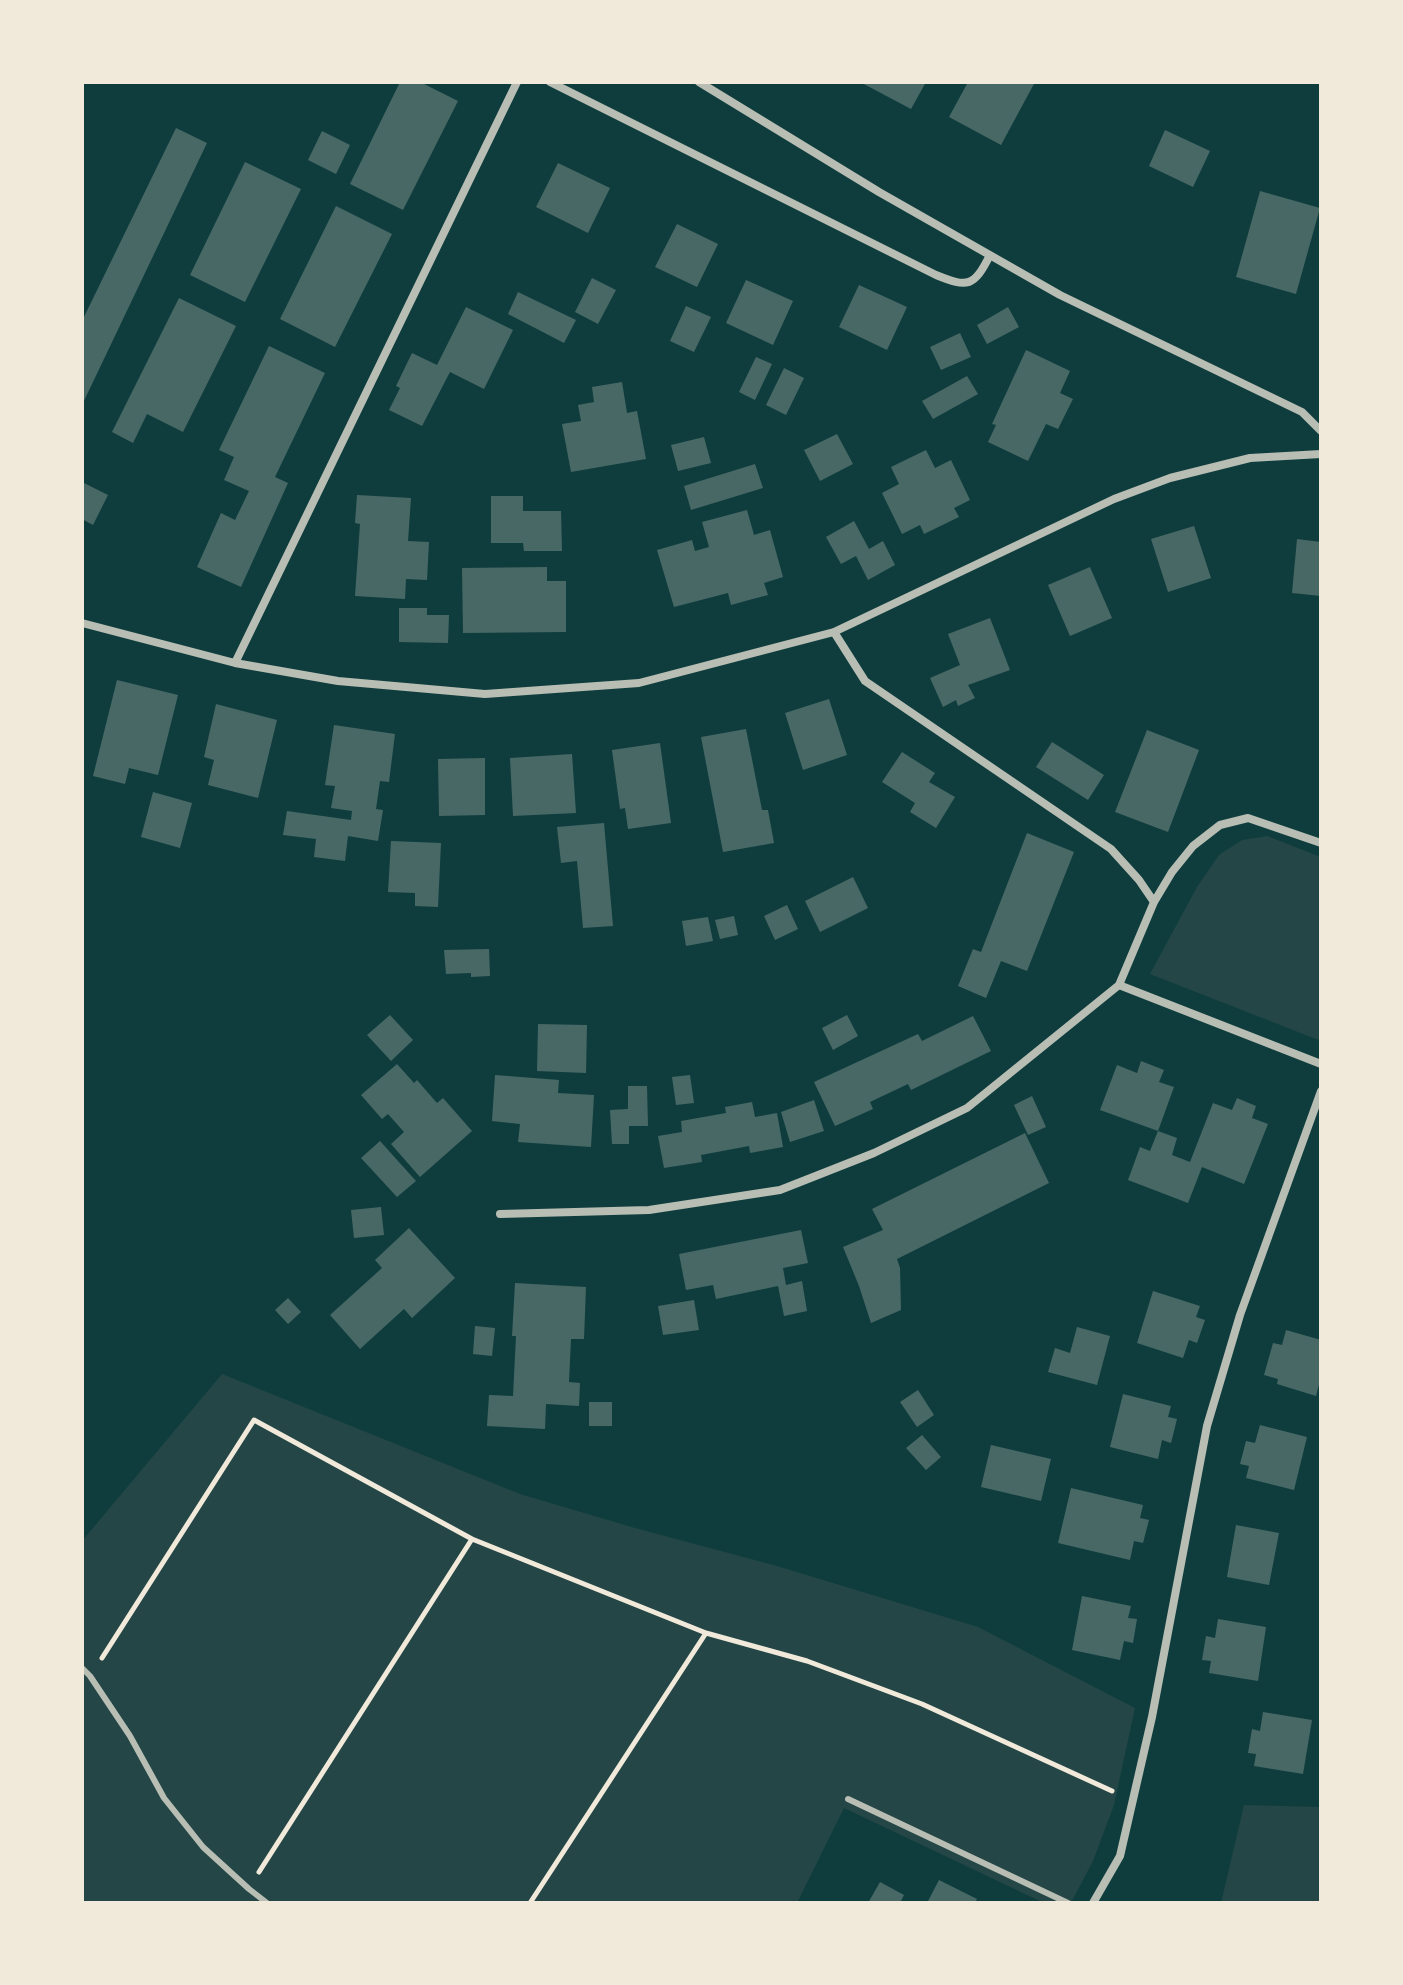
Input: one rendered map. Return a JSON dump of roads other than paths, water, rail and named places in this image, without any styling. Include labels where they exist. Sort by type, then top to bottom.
[{"type":"street","points":[[235,663],[517,82]]},
{"type":"street","points":[[550,82],[957,284],[971,282],[982,271],[990,255]]},
{"type":"street","points":[[699,82],[879,192],[1060,295],[1302,412],[1321,431]]},
{"type":"street","points":[[82,623],[235,663],[338,681],[485,694],[639,683],[834,632],[1114,499],[1170,478],[1250,458],[1321,454]]},
{"type":"street","points":[[834,632],[865,681],[1111,849],[1154,902]]},
{"type":"street","points":[[500,1214],[649,1210],[780,1190],[874,1153],[967,1108],[1119,985],[1154,902],[1172,872],[1193,846],[1220,825],[1248,818],[1321,843]]},
{"type":"street","points":[[1119,985],[1321,1064]]},
{"type":"street","points":[[1093,1903],[1120,1856],[1152,1717],[1207,1426],[1240,1315],[1321,1091]]},
{"type":"lane","points":[[82,1668],[130,1736],[164,1798],[203,1847],[267,1903]]},
{"type":"lane","points":[[848,1799],[1068,1903]]}]
